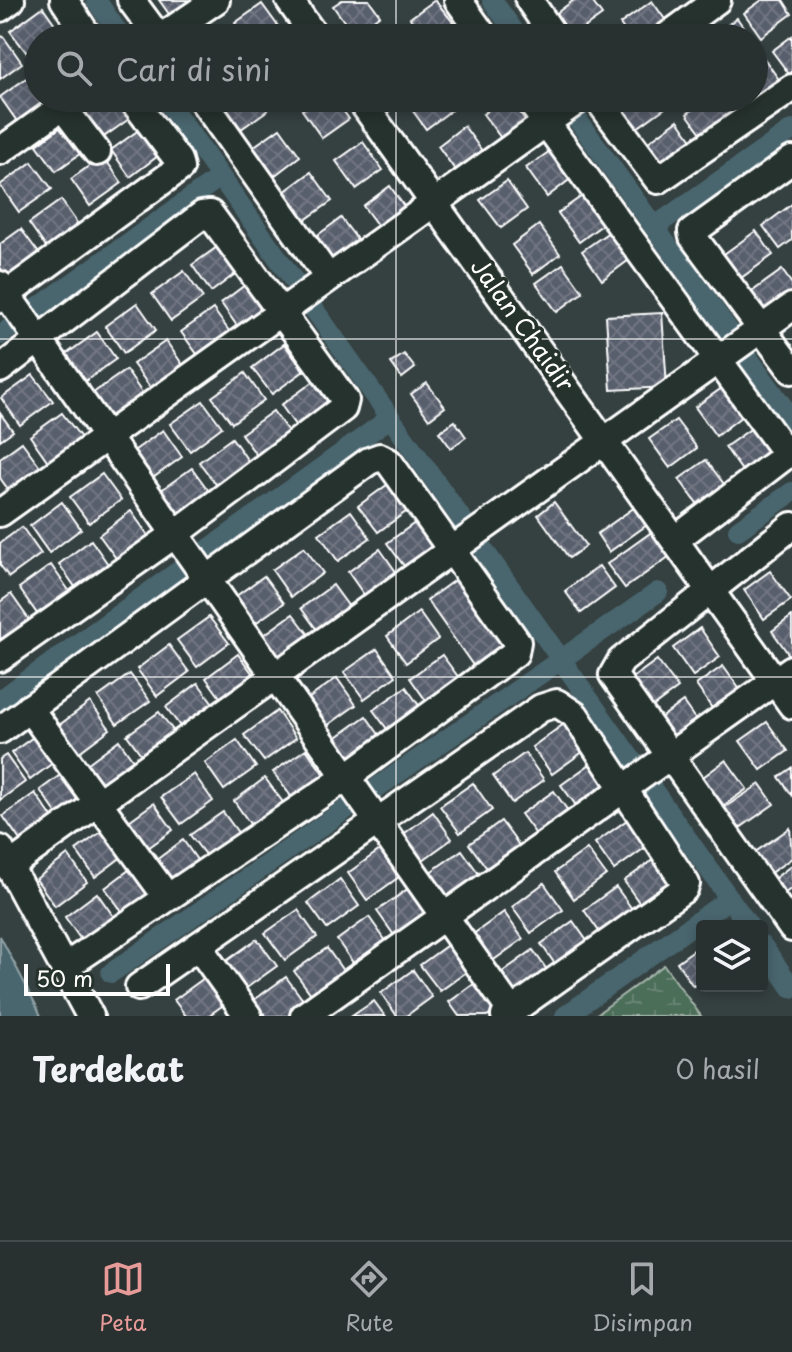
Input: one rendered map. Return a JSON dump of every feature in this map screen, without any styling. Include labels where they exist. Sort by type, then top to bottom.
[{"type":"street","points":[[0,8],[11,0]]},
{"type":"street","points":[[64,0],[80,24]]},
{"type":"street","points":[[131,0],[149,24]]},
{"type":"street","points":[[181,24],[216,0]]},
{"type":"street","points":[[289,0],[306,24]]},
{"type":"street","points":[[458,0],[475,24]]},
{"type":"street","points":[[529,0],[545,24]]},
{"type":"street","points":[[684,24],[717,0]]},
{"type":"street","points":[[768,104],[792,88]]},
{"type":"street","points":[[0,151],[54,112]]},
{"type":"street","points":[[74,112],[97,152]]},
{"type":"street","points":[[139,987],[373,818],[541,708],[557,703],[575,715],[630,786],[685,879],[685,887],[508,1014],[444,915],[373,818],[177,538],[108,435],[5,296],[180,168],[178,160],[142,112]]},
{"type":"street","points":[[211,112],[324,279]]},
{"type":"street","name":"Jalan Chaidir","points":[[369,112],[711,589],[784,675],[792,705]]},
{"type":"street","points":[[543,112],[723,358],[781,446],[783,456],[680,545]]},
{"type":"street","points":[[0,513],[562,112]]},
{"type":"street","points":[[607,112],[658,180],[757,112]]},
{"type":"street","points":[[792,160],[692,232],[758,332],[792,370]]},
{"type":"street","points":[[0,369],[35,335],[202,215],[210,214],[287,306],[343,395],[343,408],[177,538],[0,658]]},
{"type":"street","points":[[90,1016],[4,858],[100,803],[792,307]]},
{"type":"street","points":[[0,730],[204,576],[369,461],[380,457],[389,462],[456,548],[515,638],[517,651],[348,781],[167,897],[65,967]]},
{"type":"street","points":[[792,526],[621,661],[614,670],[620,687],[665,761],[792,928]]},
{"type":"street","points":[[304,1016],[784,675]]},
{"type":"street","points":[[29,708],[167,897]]},
{"type":"street","points":[[198,946],[248,1016]]},
{"type":"green space","points":[[664,965],[701,1016],[594,1016]]},
{"type":"water","points":[[0,936],[37,1007],[41,1016],[0,1016]]},
{"type":"building","points":[[159,0],[200,0],[174,21]]},
{"type":"building","points":[[342,0],[369,0],[380,15],[368,24],[346,24],[333,6]]},
{"type":"building","points":[[435,0],[455,24],[414,24],[410,18]]},
{"type":"building","points":[[574,0],[591,0],[602,15],[589,24],[560,24],[554,15]]},
{"type":"building","points":[[762,0],[783,0],[792,14],[768,32],[768,24],[752,24],[744,13]]},
{"type":"building","points":[[652,1],[668,24],[620,24]]},
{"type":"building","points":[[262,4],[276,24],[236,24]]},
{"type":"building","points":[[43,7],[55,24],[24,24],[24,49],[10,31]]},
{"type":"building","points":[[3,36],[22,63],[0,79],[0,38]]},
{"type":"building","points":[[792,36],[792,72],[789,74],[772,51]]},
{"type":"building","points":[[768,64],[780,81],[768,90]]},
{"type":"building","points":[[24,80],[24,112],[36,112],[19,124],[0,97]]},
{"type":"building","points":[[82,112],[130,112],[133,116],[101,139]]},
{"type":"building","points":[[229,112],[265,112],[241,129]]},
{"type":"building","points":[[303,112],[344,112],[349,119],[322,138]]},
{"type":"building","points":[[414,112],[449,112],[426,129]]},
{"type":"building","points":[[523,112],[531,123],[504,142],[483,114]]},
{"type":"building","points":[[626,112],[659,112],[637,128]]},
{"type":"building","points":[[734,112],[736,114],[704,137],[687,114]]},
{"type":"building","points":[[678,120],[695,144],[663,167],[647,143]]},
{"type":"building","points":[[69,121],[88,148],[56,171],[37,145]]},
{"type":"building","points":[[464,126],[485,155],[458,174],[438,146]]},
{"type":"building","points":[[143,127],[162,153],[130,177],[111,150]]},
{"type":"building","points":[[280,128],[300,156],[274,176],[253,147]]},
{"type":"building","points":[[363,142],[383,170],[356,189],[336,161]]},
{"type":"building","points":[[553,149],[573,177],[547,197],[526,168]]},
{"type":"building","points":[[103,156],[122,183],[90,206],[71,179]]},
{"type":"building","points":[[32,162],[52,189],[19,212],[0,185]]},
{"type":"building","points":[[311,172],[332,201],[305,220],[284,192]]},
{"type":"building","points":[[507,181],[527,209],[501,228],[480,200]]},
{"type":"building","points":[[390,186],[410,215],[384,234],[363,206]]},
{"type":"building","points":[[585,194],[606,222],[579,242],[558,213]]},
{"type":"building","points":[[61,200],[80,227],[48,250],[29,223]]},
{"type":"building","points":[[792,204],[792,240],[780,249],[763,226]]},
{"type":"building","points":[[341,218],[362,246],[335,266],[315,237]]},
{"type":"building","points":[[539,225],[560,254],[533,274],[512,245]]},
{"type":"building","points":[[21,229],[41,256],[8,279],[0,267],[0,244]]},
{"type":"building","points":[[756,231],[773,255],[741,278],[724,254]]},
{"type":"building","points":[[609,232],[629,260],[602,280],[582,251]]},
{"type":"building","points":[[224,242],[243,268],[211,292],[192,265]]},
{"type":"building","points":[[563,264],[583,292],[557,312],[536,283]]},
{"type":"building","points":[[782,270],[792,284],[792,299],[767,317],[750,293]]},
{"type":"building","points":[[184,271],[203,298],[171,321],[152,294]]},
{"type":"building","points":[[253,279],[272,306],[240,330],[221,303]]},
{"type":"building","points":[[137,303],[156,330],[124,353],[105,326]]},
{"type":"building","points":[[213,309],[232,335],[200,358],[181,332]]},
{"type":"building","points":[[662,313],[667,387],[611,390],[606,316]]},
{"type":"building","points":[[97,332],[116,359],[84,382],[65,355]]},
{"type":"building","points":[[166,341],[185,368],[153,391],[133,364]]},
{"type":"building","points":[[284,344],[304,371],[272,394],[252,368]]},
{"type":"building","points":[[404,354],[415,368],[402,378],[391,363]]},
{"type":"building","points":[[126,370],[145,397],[113,420],[93,393]]},
{"type":"building","points":[[245,373],[264,400],[232,423],[212,397]]},
{"type":"building","points":[[33,375],[53,401],[20,425],[1,398]]},
{"type":"building","points":[[313,382],[333,409],[300,432],[281,405]]},
{"type":"building","points":[[427,383],[445,407],[429,419],[411,394]]},
{"type":"building","points":[[722,388],[742,416],[716,436],[695,407]]},
{"type":"building","points":[[203,401],[222,427],[190,451],[170,424]]},
{"type":"building","points":[[273,411],[293,438],[261,461],[241,434]]},
{"type":"building","points":[[0,413],[13,431],[0,440]]},
{"type":"building","points":[[62,413],[82,439],[49,463],[30,436]]},
{"type":"building","points":[[676,420],[697,448],[670,468],[649,439]]},
{"type":"building","points":[[455,421],[466,437],[451,448],[439,432]]},
{"type":"building","points":[[752,428],[773,456],[746,476],[725,447]]},
{"type":"building","points":[[163,430],[182,457],[150,480],[131,453]]},
{"type":"building","points":[[232,438],[251,465],[219,488],[199,462]]},
{"type":"building","points":[[22,442],[42,469],[10,492],[0,478],[0,458]]},
{"type":"building","points":[[706,460],[727,488],[700,507],[679,479]]},
{"type":"building","points":[[192,468],[211,494],[179,518],[160,491]]},
{"type":"building","points":[[102,474],[121,500],[89,523],[70,497]]},
{"type":"building","points":[[391,482],[410,509],[378,532],[358,506]]},
{"type":"building","points":[[62,502],[81,529],[49,553],[30,526]]},
{"type":"building","points":[[554,502],[586,546],[569,558],[538,515]]},
{"type":"building","points":[[635,507],[647,525],[609,552],[597,534]]},
{"type":"building","points":[[131,511],[150,538],[118,561],[99,535]]},
{"type":"building","points":[[351,511],[370,538],[338,561],[319,534]]},
{"type":"building","points":[[419,520],[439,547],[407,570],[387,543]]},
{"type":"building","points":[[22,527],[41,554],[9,577],[0,565],[0,543]]},
{"type":"building","points":[[653,531],[670,556],[625,588],[607,564]]},
{"type":"building","points":[[91,540],[110,567],[78,591],[59,564]]},
{"type":"building","points":[[304,547],[323,573],[291,597],[272,570]]},
{"type":"building","points":[[380,549],[399,576],[367,599],[348,572]]},
{"type":"building","points":[[51,565],[70,592],[38,615],[19,588]]},
{"type":"building","points":[[599,566],[615,588],[581,613],[565,591]]},
{"type":"building","points":[[770,571],[791,600],[764,619],[744,590]]},
{"type":"building","points":[[264,576],[284,603],[251,626],[232,599]]},
{"type":"building","points":[[456,579],[507,649],[477,671],[427,600]]},
{"type":"building","points":[[333,585],[352,611],[320,634],[301,608]]},
{"type":"building","points":[[11,594],[30,621],[0,643],[0,602]]},
{"type":"building","points":[[419,612],[438,639],[406,663],[387,636]]},
{"type":"building","points":[[293,614],[313,640],[280,664],[261,637]]},
{"type":"building","points":[[792,616],[792,659],[772,631]]},
{"type":"building","points":[[209,617],[229,643],[197,667],[177,640]]},
{"type":"building","points":[[700,628],[720,657],[693,676],[673,648]]},
{"type":"building","points":[[169,645],[189,672],[157,696],[137,669]]},
{"type":"building","points":[[377,649],[396,676],[364,699],[344,672]]},
{"type":"building","points":[[238,654],[258,681],[225,704],[206,678]]},
{"type":"building","points":[[442,655],[462,682],[429,705],[410,678]]},
{"type":"building","points":[[657,660],[678,688],[651,708],[631,679]]},
{"type":"building","points":[[723,666],[743,694],[716,714],[696,685]]},
{"type":"building","points":[[130,674],[150,701],[117,724],[98,697]]},
{"type":"building","points":[[337,678],[356,705],[324,728],[305,701]]},
{"type":"building","points":[[198,683],[218,710],[185,733],[166,707]]},
{"type":"building","points":[[406,687],[425,714],[393,737],[373,710]]},
{"type":"building","points":[[90,702],[110,729],[78,753],[58,726]]},
{"type":"building","points":[[683,702],[703,730],[676,750],[656,721]]},
{"type":"building","points":[[277,711],[296,738],[264,761],[244,735]]},
{"type":"building","points":[[159,712],[179,738],[146,761],[127,735]]},
{"type":"building","points":[[366,716],[385,743],[353,766],[334,739]]},
{"type":"building","points":[[767,722],[788,751],[761,770],[740,741]]},
{"type":"building","points":[[564,724],[584,751],[552,774],[532,747]]},
{"type":"building","points":[[43,730],[62,756],[30,780],[11,753]]},
{"type":"building","points":[[119,740],[138,767],[106,791],[87,764]]},
{"type":"building","points":[[237,740],[256,767],[224,790],[205,763]]},
{"type":"building","points":[[306,749],[325,776],[293,799],[273,772]]},
{"type":"building","points":[[525,753],[544,780],[512,803],[493,776]]},
{"type":"building","points":[[6,755],[25,782],[0,800],[0,759]]},
{"type":"building","points":[[726,760],[747,789],[720,808],[699,780]]},
{"type":"building","points":[[593,762],[613,789],[581,812],[561,785]]},
{"type":"building","points":[[71,767],[91,793],[59,817],[40,790]]},
{"type":"building","points":[[792,768],[792,795],[779,777]]},
{"type":"building","points":[[194,774],[213,801],[181,824],[161,797]]},
{"type":"building","points":[[265,778],[285,805],[253,828],[234,801]]},
{"type":"building","points":[[473,783],[492,810],[460,833],[440,806]]},
{"type":"building","points":[[760,784],[774,804],[737,830],[722,809]]},
{"type":"building","points":[[554,791],[573,818],[541,841],[521,814]]},
{"type":"building","points":[[35,793],[54,820],[22,843],[3,816]]},
{"type":"building","points":[[154,803],[173,830],[141,853],[122,826]]},
{"type":"building","points":[[223,812],[242,838],[210,861],[190,835]]},
{"type":"building","points":[[433,812],[452,839],[420,862],[401,836]]},
{"type":"building","points":[[627,820],[646,847],[614,870],[595,843]]},
{"type":"building","points":[[501,821],[521,848],[489,871],[469,844]]},
{"type":"building","points":[[108,827],[127,853],[95,877],[76,850]]},
{"type":"building","points":[[790,828],[792,858],[763,878],[748,857]]},
{"type":"building","points":[[183,840],[202,867],[170,891],[151,864]]},
{"type":"building","points":[[587,849],[606,875],[574,899],[555,872]]},
{"type":"building","points":[[380,850],[399,877],[367,900],[348,873]]},
{"type":"building","points":[[462,850],[481,877],[449,900],[429,873]]},
{"type":"building","points":[[68,855],[87,882],[55,906],[36,879]]},
{"type":"building","points":[[656,858],[675,884],[643,908],[624,881]]},
{"type":"building","points":[[137,864],[156,891],[124,914],[105,888]]},
{"type":"building","points":[[792,865],[792,888],[781,896],[770,882]]},
{"type":"building","points":[[340,879],[359,906],[327,929],[308,903]]},
{"type":"building","points":[[544,883],[563,910],[531,933],[512,907]]},
{"type":"building","points":[[616,887],[635,913],[603,937],[584,910]]},
{"type":"building","points":[[409,888],[428,915],[396,938],[377,911]]},
{"type":"building","points":[[97,893],[116,920],[84,944],[65,917]]},
{"type":"building","points":[[298,910],[317,937],[285,960],[265,933]]},
{"type":"building","points":[[504,912],[523,939],[491,962],[472,935]]},
{"type":"building","points":[[369,917],[388,944],[356,967],[337,940]]},
{"type":"building","points":[[573,921],[592,948],[560,971],[541,944]]},
{"type":"building","points":[[257,939],[277,966],[245,989],[225,962]]},
{"type":"building","points":[[453,941],[472,968],[440,991],[420,965]]},
{"type":"building","points":[[327,948],[346,975],[314,998],[294,971]]},
{"type":"building","points":[[533,950],[552,977],[520,1000],[501,973]]},
{"type":"building","points":[[694,950],[696,984],[693,986],[677,962]]},
{"type":"building","points":[[413,970],[432,997],[406,1016],[397,1016],[381,993]]},
{"type":"building","points":[[207,976],[226,1003],[208,1016],[186,1016],[174,1000]]},
{"type":"building","points":[[286,977],[306,1004],[289,1016],[266,1016],[254,1000]]},
{"type":"building","points":[[481,979],[501,1006],[487,1016],[459,1016],[449,1002]]},
{"type":"building","points":[[374,1001],[385,1016],[352,1016]]},
{"type":"waterway","points":[[96,0],[112,24]]},
{"type":"waterway","points":[[492,0],[509,24]]},
{"type":"waterway","points":[[175,112],[745,920]]},
{"type":"waterway","points":[[572,112],[792,419]]},
{"type":"waterway","points":[[654,227],[792,130]]},
{"type":"waterway","points":[[0,335],[220,177]]},
{"type":"waterway","points":[[0,700],[390,418]]},
{"type":"waterway","points":[[738,530],[792,492]]},
{"type":"waterway","points":[[111,973],[658,592]]},
{"type":"waterway","points":[[565,1016],[729,899]]},
{"type":"waterway","points":[[768,954],[792,988]]}]
